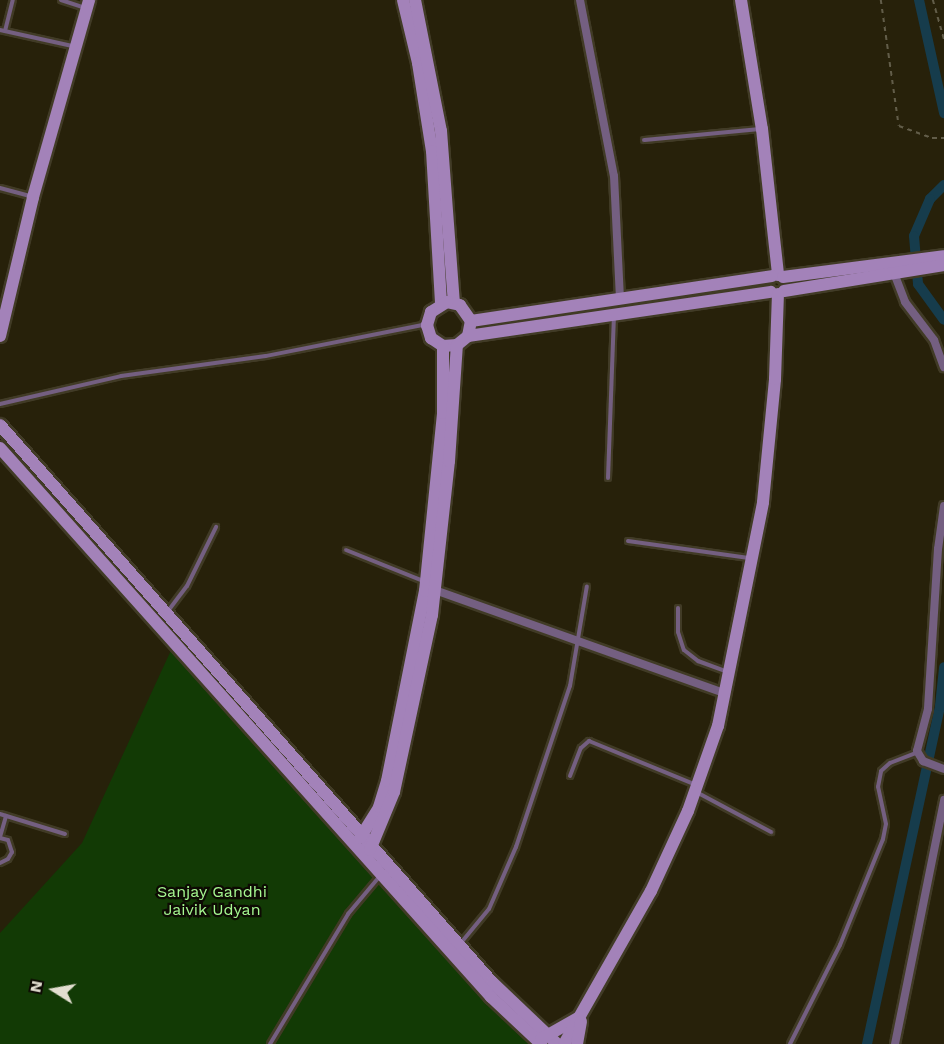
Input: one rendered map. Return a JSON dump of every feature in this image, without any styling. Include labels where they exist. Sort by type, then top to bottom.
[{"type":"street","points":[[403,0],[418,63],[432,151],[441,304]]},
{"type":"street","points":[[415,0],[436,92],[445,161],[454,302]]},
{"type":"street","points":[[580,0],[614,176],[620,298]]},
{"type":"street","points":[[564,1044],[582,1016],[651,891],[697,788],[725,693],[763,502],[775,379],[778,292],[762,129],[741,0]]},
{"type":"street","points":[[0,336],[33,197],[88,4]]},
{"type":"street","points":[[468,336],[471,321],[466,309],[454,302],[441,304],[431,312],[427,325],[432,338],[443,345],[457,345],[468,336],[614,313],[778,292],[927,263],[944,256]]},
{"type":"street","points":[[927,263],[944,265]]},
{"type":"street","points":[[471,321],[777,276],[898,269]]},
{"type":"street","points":[[898,269],[905,302],[934,340],[944,367]]},
{"type":"street","points":[[777,276],[767,282],[778,292]]},
{"type":"street","points":[[356,844],[379,807],[387,781],[431,586],[442,412],[443,345]]},
{"type":"street","points":[[366,856],[373,844],[400,768],[431,586],[457,345]]},
{"type":"street","points":[[0,425],[546,1041]]},
{"type":"street","points":[[0,448],[491,997],[546,1041]]},
{"type":"street","points":[[944,506],[938,549],[928,709],[917,753],[923,761],[944,769]]},
{"type":"street","points":[[431,586],[725,693]]},
{"type":"street","points":[[895,1044],[944,800]]},
{"type":"street","points":[[546,1041],[582,1016]]},
{"type":"street","points":[[577,1044],[582,1016]]},
{"type":"lane","points":[[13,0],[2,30],[76,47]]},
{"type":"lane","points":[[61,0],[88,4]]},
{"type":"lane","points":[[644,140],[762,129]]},
{"type":"lane","points":[[0,188],[33,197]]},
{"type":"lane","points":[[608,478],[614,313]]},
{"type":"lane","points":[[0,404],[121,376],[266,356],[427,325]]},
{"type":"lane","points":[[166,614],[187,586],[216,527]]},
{"type":"lane","points":[[628,541],[753,558]]},
{"type":"lane","points":[[346,550],[431,586]]},
{"type":"lane","points":[[460,944],[489,909],[516,847],[570,686],[580,639],[587,586]]},
{"type":"lane","points":[[678,608],[678,632],[684,650],[698,661],[729,672]]},
{"type":"lane","points":[[570,776],[581,747],[589,741],[697,788],[771,832]]},
{"type":"lane","points":[[790,1044],[840,945],[883,839],[886,824],[878,787],[881,771],[890,763],[917,753]]},
{"type":"lane","points":[[0,814],[65,834]]},
{"type":"lane","points":[[0,863],[9,859],[12,852],[8,840],[0,837],[6,816]]},
{"type":"lane","points":[[270,1044],[348,914],[391,865]]},
{"type":"path","points":[[881,0],[899,126],[932,138],[944,138]]},
{"type":"path","points":[[933,0],[944,39]]},
{"type":"green space","name":"Sanjay Gandhi Jaivik Udyan","points":[[173,646],[541,1044],[0,1044],[0,933],[82,843]]},
{"type":"waterway","points":[[919,0],[944,113]]},
{"type":"waterway","points":[[944,185],[930,199],[914,236],[918,284],[944,320]]},
{"type":"waterway","points":[[867,1044],[940,706],[944,667]]}]
